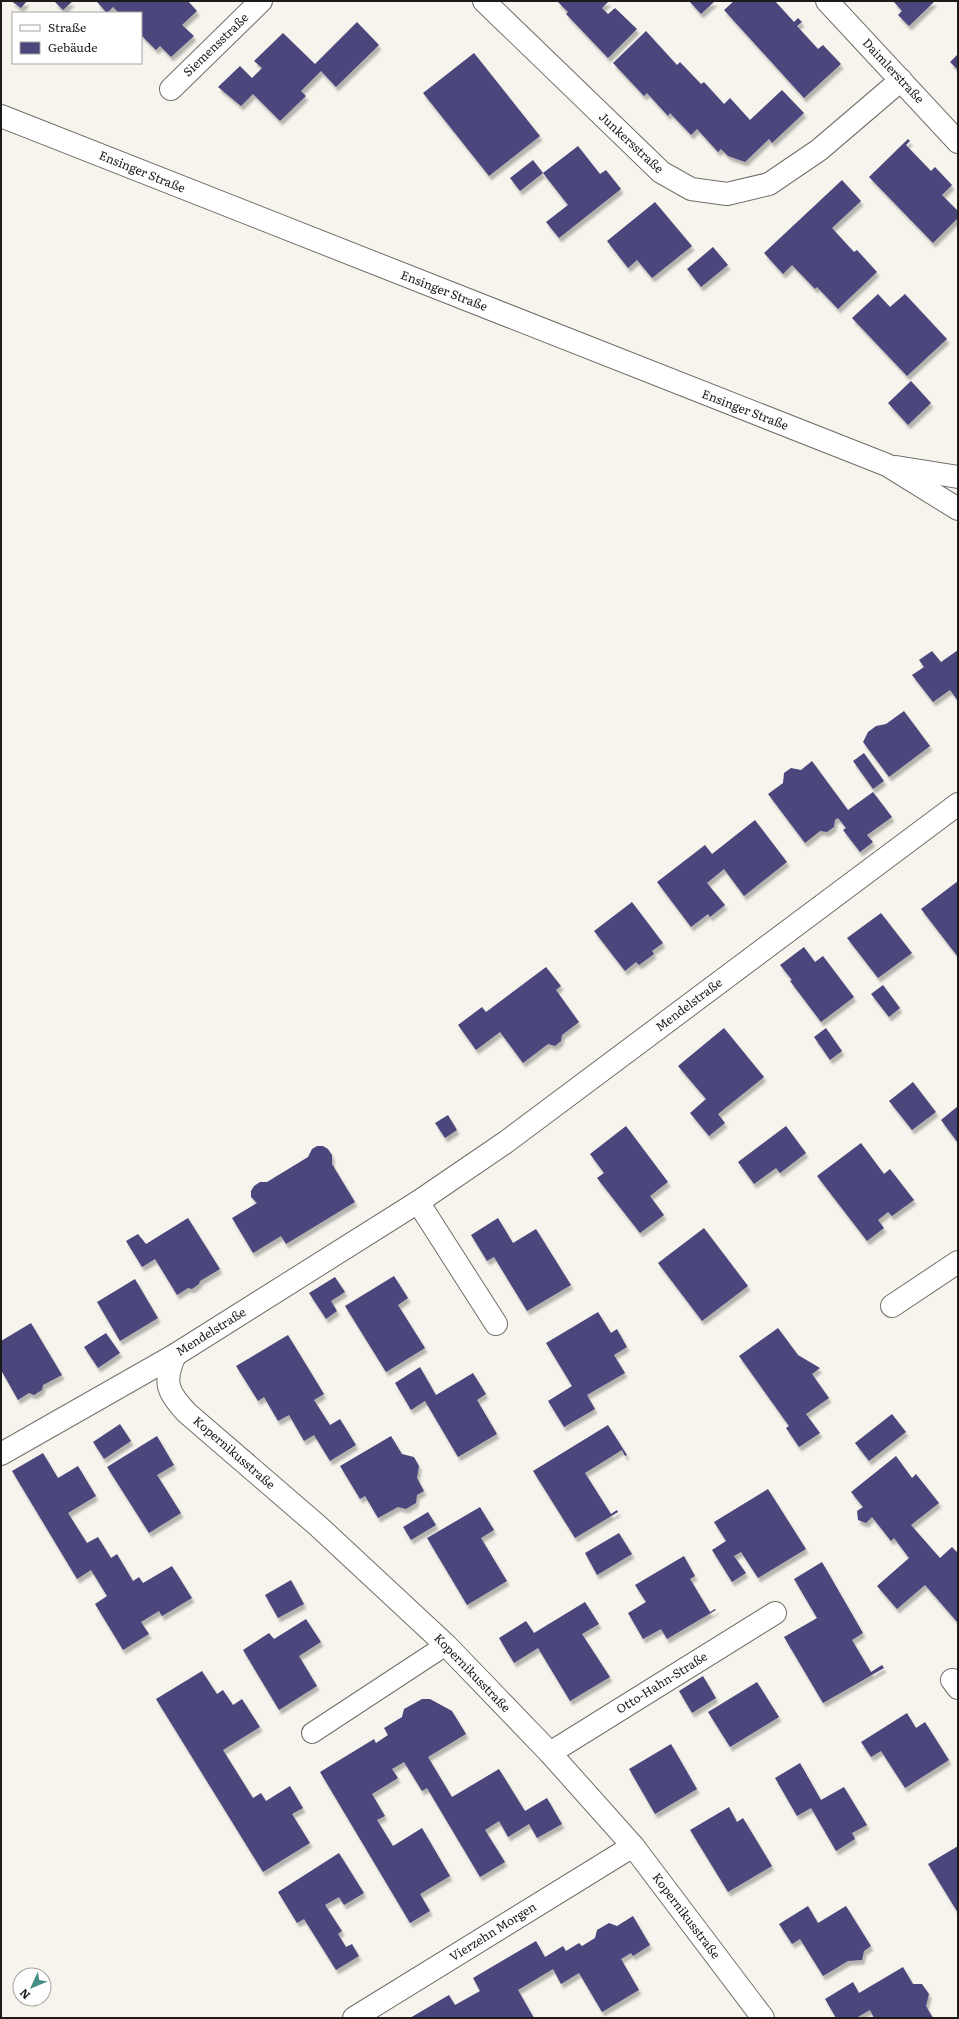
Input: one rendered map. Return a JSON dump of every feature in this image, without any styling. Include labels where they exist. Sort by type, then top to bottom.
[{"type":"street","name":"Siemensstraße","points":[[171,89],[261,1]]},
{"type":"street","name":"Junkersstraße","points":[[484,1],[660,172],[691,189],[727,194],[769,184],[819,150],[902,80]]},
{"type":"street","name":"Daimlerstraße","points":[[827,1],[958,142]]},
{"type":"street","name":"Ensinger Straße","points":[[1,116],[887,466],[958,509]]},
{"type":"street","name":"Ensinger Straße","points":[[887,466],[958,476]]},
{"type":"street","name":"Mendelstraße","points":[[1,1454],[175,1354],[418,1202],[512,1137],[958,804]]},
{"type":"street","points":[[418,1202],[496,1324]]},
{"type":"street","points":[[892,1306],[958,1262]]},
{"type":"street","name":"Kopernikusstraße","points":[[175,1354],[168,1370],[168,1383],[174,1398],[187,1413],[317,1525],[446,1645],[550,1753],[633,1846],[764,2018]]},
{"type":"street","name":"Otto-Hahn-Straße","points":[[550,1753],[775,1613]]},
{"type":"street","name":"Vierzehn Morgen","points":[[354,2018],[633,1846]]},
{"type":"lane","points":[[312,1733],[446,1645]]},
{"type":"building","points":[[11,1],[27,1],[21,8]]},
{"type":"building","points":[[54,1],[73,1],[63,10]]},
{"type":"building","points":[[188,1],[197,11],[182,25],[194,36],[171,57],[160,46],[156,50],[142,36],[142,12],[118,12],[113,7],[106,12],[97,2]]},
{"type":"building","points":[[557,1],[609,1],[602,8],[608,14],[615,8],[637,29],[608,58],[566,14],[568,12]]},
{"type":"building","points":[[689,1],[715,1],[701,14]]},
{"type":"building","points":[[734,1],[775,1],[794,22],[798,18],[802,22],[797,26],[818,49],[823,45],[841,64],[804,98],[724,10]]},
{"type":"building","points":[[935,1],[909,26],[898,15],[902,11],[894,2]]},
{"type":"building","points":[[357,22],[379,45],[336,87],[321,71],[301,91],[306,96],[280,121],[253,94],[241,106],[218,87],[240,66],[252,78],[262,68],[254,61],[283,33],[315,64]]},
{"type":"building","points":[[646,31],[677,65],[680,62],[701,84],[704,82],[724,104],[730,98],[750,120],[782,90],[804,113],[772,143],[769,139],[745,162],[728,156],[721,149],[718,152],[697,129],[691,135],[670,113],[668,116],[647,93],[644,96],[613,63]]},
{"type":"building","points":[[474,53],[540,136],[489,176],[423,93]]},
{"type":"building","points":[[958,54],[958,70],[950,62]]},
{"type":"building","points":[[908,139],[910,141],[906,145],[931,171],[935,167],[952,185],[942,195],[958,211],[958,218],[933,243],[869,177]]},
{"type":"building","points":[[578,146],[600,174],[606,170],[621,189],[559,238],[546,222],[568,205],[543,173]]},
{"type":"building","points":[[533,160],[543,173],[520,191],[510,178]]},
{"type":"building","points":[[842,180],[861,201],[832,228],[854,252],[857,250],[877,272],[838,309],[817,287],[815,289],[792,265],[783,274],[764,253]]},
{"type":"building","points":[[655,202],[692,246],[652,278],[637,260],[628,268],[607,241]]},
{"type":"building","points":[[713,247],[728,265],[701,287],[687,269]]},
{"type":"building","points":[[878,294],[890,307],[905,294],[947,339],[907,376],[852,318]]},
{"type":"building","points":[[911,381],[931,403],[908,425],[888,403]]},
{"type":"building","points":[[958,650],[958,701],[950,690],[933,702],[912,675],[924,667],[919,660],[932,651],[941,662]]},
{"type":"building","points":[[904,711],[930,746],[889,777],[863,742],[868,732],[876,726],[886,724]]},
{"type":"building","points":[[864,753],[884,781],[873,789],[853,761]]},
{"type":"building","points":[[812,761],[848,810],[873,792],[892,817],[867,835],[873,842],[860,852],[843,830],[846,828],[838,818],[835,820],[834,827],[827,832],[820,831],[805,843],[768,794],[783,783],[784,773],[791,768],[801,770]]},
{"type":"building","points":[[755,820],[787,862],[744,896],[724,869],[707,883],[725,905],[710,917],[708,914],[691,927],[657,882],[705,845],[712,854]]},
{"type":"building","points":[[958,881],[958,957],[921,909]]},
{"type":"building","points":[[632,902],[663,943],[652,951],[654,954],[639,965],[636,962],[625,971],[594,931]]},
{"type":"building","points":[[881,913],[912,953],[878,978],[847,938]]},
{"type":"building","points":[[804,947],[815,962],[823,956],[854,997],[821,1022],[790,981],[792,980],[780,965]]},
{"type":"building","points":[[546,967],[561,986],[556,990],[579,1022],[562,1035],[561,1041],[555,1046],[548,1044],[523,1063],[500,1032],[476,1050],[458,1025],[482,1007],[486,1012]]},
{"type":"building","points":[[883,985],[900,1008],[889,1017],[871,994]]},
{"type":"building","points":[[724,1028],[764,1077],[718,1114],[725,1123],[709,1136],[690,1113],[706,1099],[678,1066]]},
{"type":"building","points":[[826,1028],[842,1051],[830,1060],[814,1037]]},
{"type":"building","points":[[913,1082],[936,1112],[912,1130],[889,1101]]},
{"type":"building","points":[[958,1106],[958,1143],[941,1120]]},
{"type":"building","points":[[448,1115],[457,1130],[445,1138],[435,1123]]},
{"type":"building","points":[[626,1126],[668,1182],[650,1196],[664,1215],[640,1233],[597,1178],[604,1173],[590,1154]]},
{"type":"building","points":[[786,1126],[806,1153],[780,1173],[776,1168],[754,1184],[738,1162]]},
{"type":"building","points":[[861,1143],[884,1174],[890,1169],[914,1200],[892,1216],[888,1212],[878,1220],[884,1228],[867,1241],[817,1176]]},
{"type":"building","points":[[317,1146],[323,1146],[328,1149],[332,1155],[332,1164],[355,1202],[286,1244],[281,1236],[253,1253],[232,1218],[257,1203],[251,1197],[251,1191],[254,1186],[260,1182],[267,1182],[308,1157],[312,1149]]},
{"type":"building","points":[[188,1218],[220,1269],[200,1281],[199,1284],[192,1289],[188,1288],[177,1295],[155,1259],[142,1267],[126,1241],[138,1234],[146,1244]]},
{"type":"building","points":[[498,1218],[513,1243],[536,1229],[571,1285],[527,1311],[494,1257],[487,1261],[471,1235]]},
{"type":"building","points":[[704,1228],[748,1286],[702,1321],[658,1263]]},
{"type":"building","points":[[394,1276],[408,1298],[398,1305],[425,1348],[386,1372],[345,1306]]},
{"type":"building","points":[[335,1277],[345,1292],[331,1301],[337,1311],[326,1319],[309,1293]]},
{"type":"building","points":[[135,1279],[158,1318],[120,1341],[97,1302]]},
{"type":"building","points":[[598,1312],[611,1333],[617,1329],[627,1347],[614,1355],[625,1373],[587,1395],[595,1409],[564,1427],[548,1401],[572,1386],[546,1343]]},
{"type":"building","points":[[31,1323],[62,1375],[43,1385],[42,1390],[34,1395],[29,1393],[18,1400],[1,1370],[1,1341]]},
{"type":"building","points":[[778,1328],[798,1355],[820,1368],[812,1374],[829,1398],[806,1414],[820,1433],[799,1447],[786,1428],[789,1426],[739,1356]]},
{"type":"building","points":[[106,1333],[120,1353],[98,1368],[84,1347]]},
{"type":"building","points":[[288,1335],[324,1394],[314,1400],[330,1425],[340,1419],[356,1445],[330,1461],[314,1435],[304,1441],[289,1415],[278,1421],[264,1397],[258,1401],[236,1366]]},
{"type":"building","points":[[420,1367],[436,1395],[473,1373],[486,1394],[477,1400],[497,1434],[458,1457],[425,1401],[411,1410],[395,1383]]},
{"type":"building","points":[[892,1414],[906,1432],[869,1461],[855,1443]]},
{"type":"building","points":[[120,1424],[131,1441],[104,1459],[93,1442]]},
{"type":"building","points":[[608,1425],[627,1455],[625,1456],[622,1450],[585,1473],[611,1514],[617,1510],[618,1512],[575,1538],[533,1471]]},
{"type":"building","points":[[157,1436],[174,1465],[157,1475],[181,1513],[149,1533],[107,1467]]},
{"type":"building","points":[[391,1436],[402,1454],[414,1457],[419,1466],[417,1478],[424,1491],[417,1495],[416,1503],[406,1509],[398,1507],[378,1518],[365,1496],[360,1499],[340,1466]]},
{"type":"building","points":[[43,1453],[58,1478],[78,1466],[96,1496],[68,1513],[87,1543],[98,1537],[111,1558],[117,1554],[133,1581],[139,1577],[143,1583],[172,1566],[192,1598],[162,1616],[159,1611],[141,1622],[149,1634],[123,1650],[95,1604],[107,1596],[91,1570],[77,1579],[12,1471]]},
{"type":"building","points":[[896,1456],[912,1478],[916,1474],[939,1503],[911,1525],[940,1558],[952,1547],[958,1553],[958,1623],[925,1585],[897,1609],[877,1586],[909,1558],[894,1538],[891,1541],[872,1517],[866,1523],[858,1520],[857,1511],[863,1507],[851,1492]]},
{"type":"building","points":[[768,1489],[806,1549],[758,1578],[741,1552],[734,1556],[746,1573],[732,1582],[712,1550],[726,1541],[714,1522]]},
{"type":"building","points":[[480,1507],[494,1530],[481,1538],[507,1581],[467,1605],[427,1538]]},
{"type":"building","points":[[428,1512],[436,1525],[411,1540],[403,1527]]},
{"type":"building","points":[[619,1533],[632,1554],[597,1575],[585,1553]]},
{"type":"building","points":[[684,1556],[695,1576],[690,1579],[710,1612],[715,1609],[716,1610],[667,1639],[661,1629],[643,1639],[628,1613],[646,1602],[635,1585]]},
{"type":"building","points":[[822,1562],[863,1633],[852,1640],[871,1672],[882,1665],[884,1668],[823,1703],[784,1637],[817,1618],[794,1579]]},
{"type":"building","points":[[291,1580],[304,1604],[278,1618],[265,1595]]},
{"type":"building","points":[[585,1602],[599,1624],[582,1634],[610,1677],[570,1701],[538,1648],[514,1663],[499,1638],[526,1621],[534,1633]]},
{"type":"building","points":[[306,1619],[321,1642],[299,1656],[317,1686],[279,1710],[243,1650],[269,1633],[274,1639]]},
{"type":"building","points":[[202,1671],[217,1694],[223,1690],[233,1705],[242,1699],[260,1727],[223,1750],[253,1798],[261,1793],[266,1801],[290,1786],[303,1808],[292,1814],[310,1843],[263,1872],[156,1699]]},
{"type":"building","points":[[703,1676],[716,1698],[692,1713],[679,1691]]},
{"type":"building","points":[[757,1682],[779,1717],[730,1747],[708,1712]]},
{"type":"building","points":[[422,1699],[430,1699],[452,1711],[466,1734],[428,1757],[452,1797],[499,1769],[525,1811],[547,1798],[562,1824],[537,1838],[529,1824],[508,1837],[499,1821],[485,1830],[505,1862],[480,1877],[427,1788],[422,1791],[404,1762],[392,1769],[398,1778],[372,1794],[385,1816],[377,1820],[393,1846],[422,1828],[450,1876],[420,1894],[430,1911],[410,1923],[320,1772],[374,1739],[376,1743],[388,1735],[384,1728],[402,1717],[404,1709]]},
{"type":"building","points":[[907,1713],[916,1728],[925,1722],[949,1760],[905,1788],[881,1751],[871,1757],[861,1742]]},
{"type":"building","points":[[671,1744],[697,1789],[655,1814],[629,1769]]},
{"type":"building","points":[[800,1763],[821,1800],[844,1787],[867,1825],[852,1833],[855,1839],[836,1851],[811,1808],[797,1816],[775,1778]]},
{"type":"building","points":[[729,1807],[737,1822],[743,1818],[772,1866],[728,1892],[690,1830]]},
{"type":"building","points":[[958,1846],[958,1913],[928,1864]]},
{"type":"building","points":[[339,1853],[364,1893],[344,1905],[339,1897],[325,1905],[342,1931],[338,1934],[346,1947],[352,1944],[359,1956],[336,1970],[304,1919],[297,1923],[278,1892]]},
{"type":"building","points":[[808,1906],[818,1923],[846,1906],[871,1946],[864,1951],[862,1960],[848,1961],[823,1976],[800,1939],[792,1944],[779,1924]]},
{"type":"building","points":[[633,1916],[650,1945],[633,1956],[631,1953],[621,1959],[639,1990],[602,2012],[579,1973],[561,1984],[553,1969],[518,1990],[534,2018],[410,2018],[449,1995],[455,2005],[480,1991],[473,1978],[536,1941],[545,1957],[563,1946],[566,1951],[579,1943],[582,1946],[595,1938],[597,1930],[609,1923],[617,1926]]},
{"type":"building","points":[[903,1967],[913,1984],[922,1984],[929,1994],[926,2006],[933,2018],[874,2018],[870,2010],[856,2018],[836,2018],[825,1999],[853,1982],[859,1993]]}]
